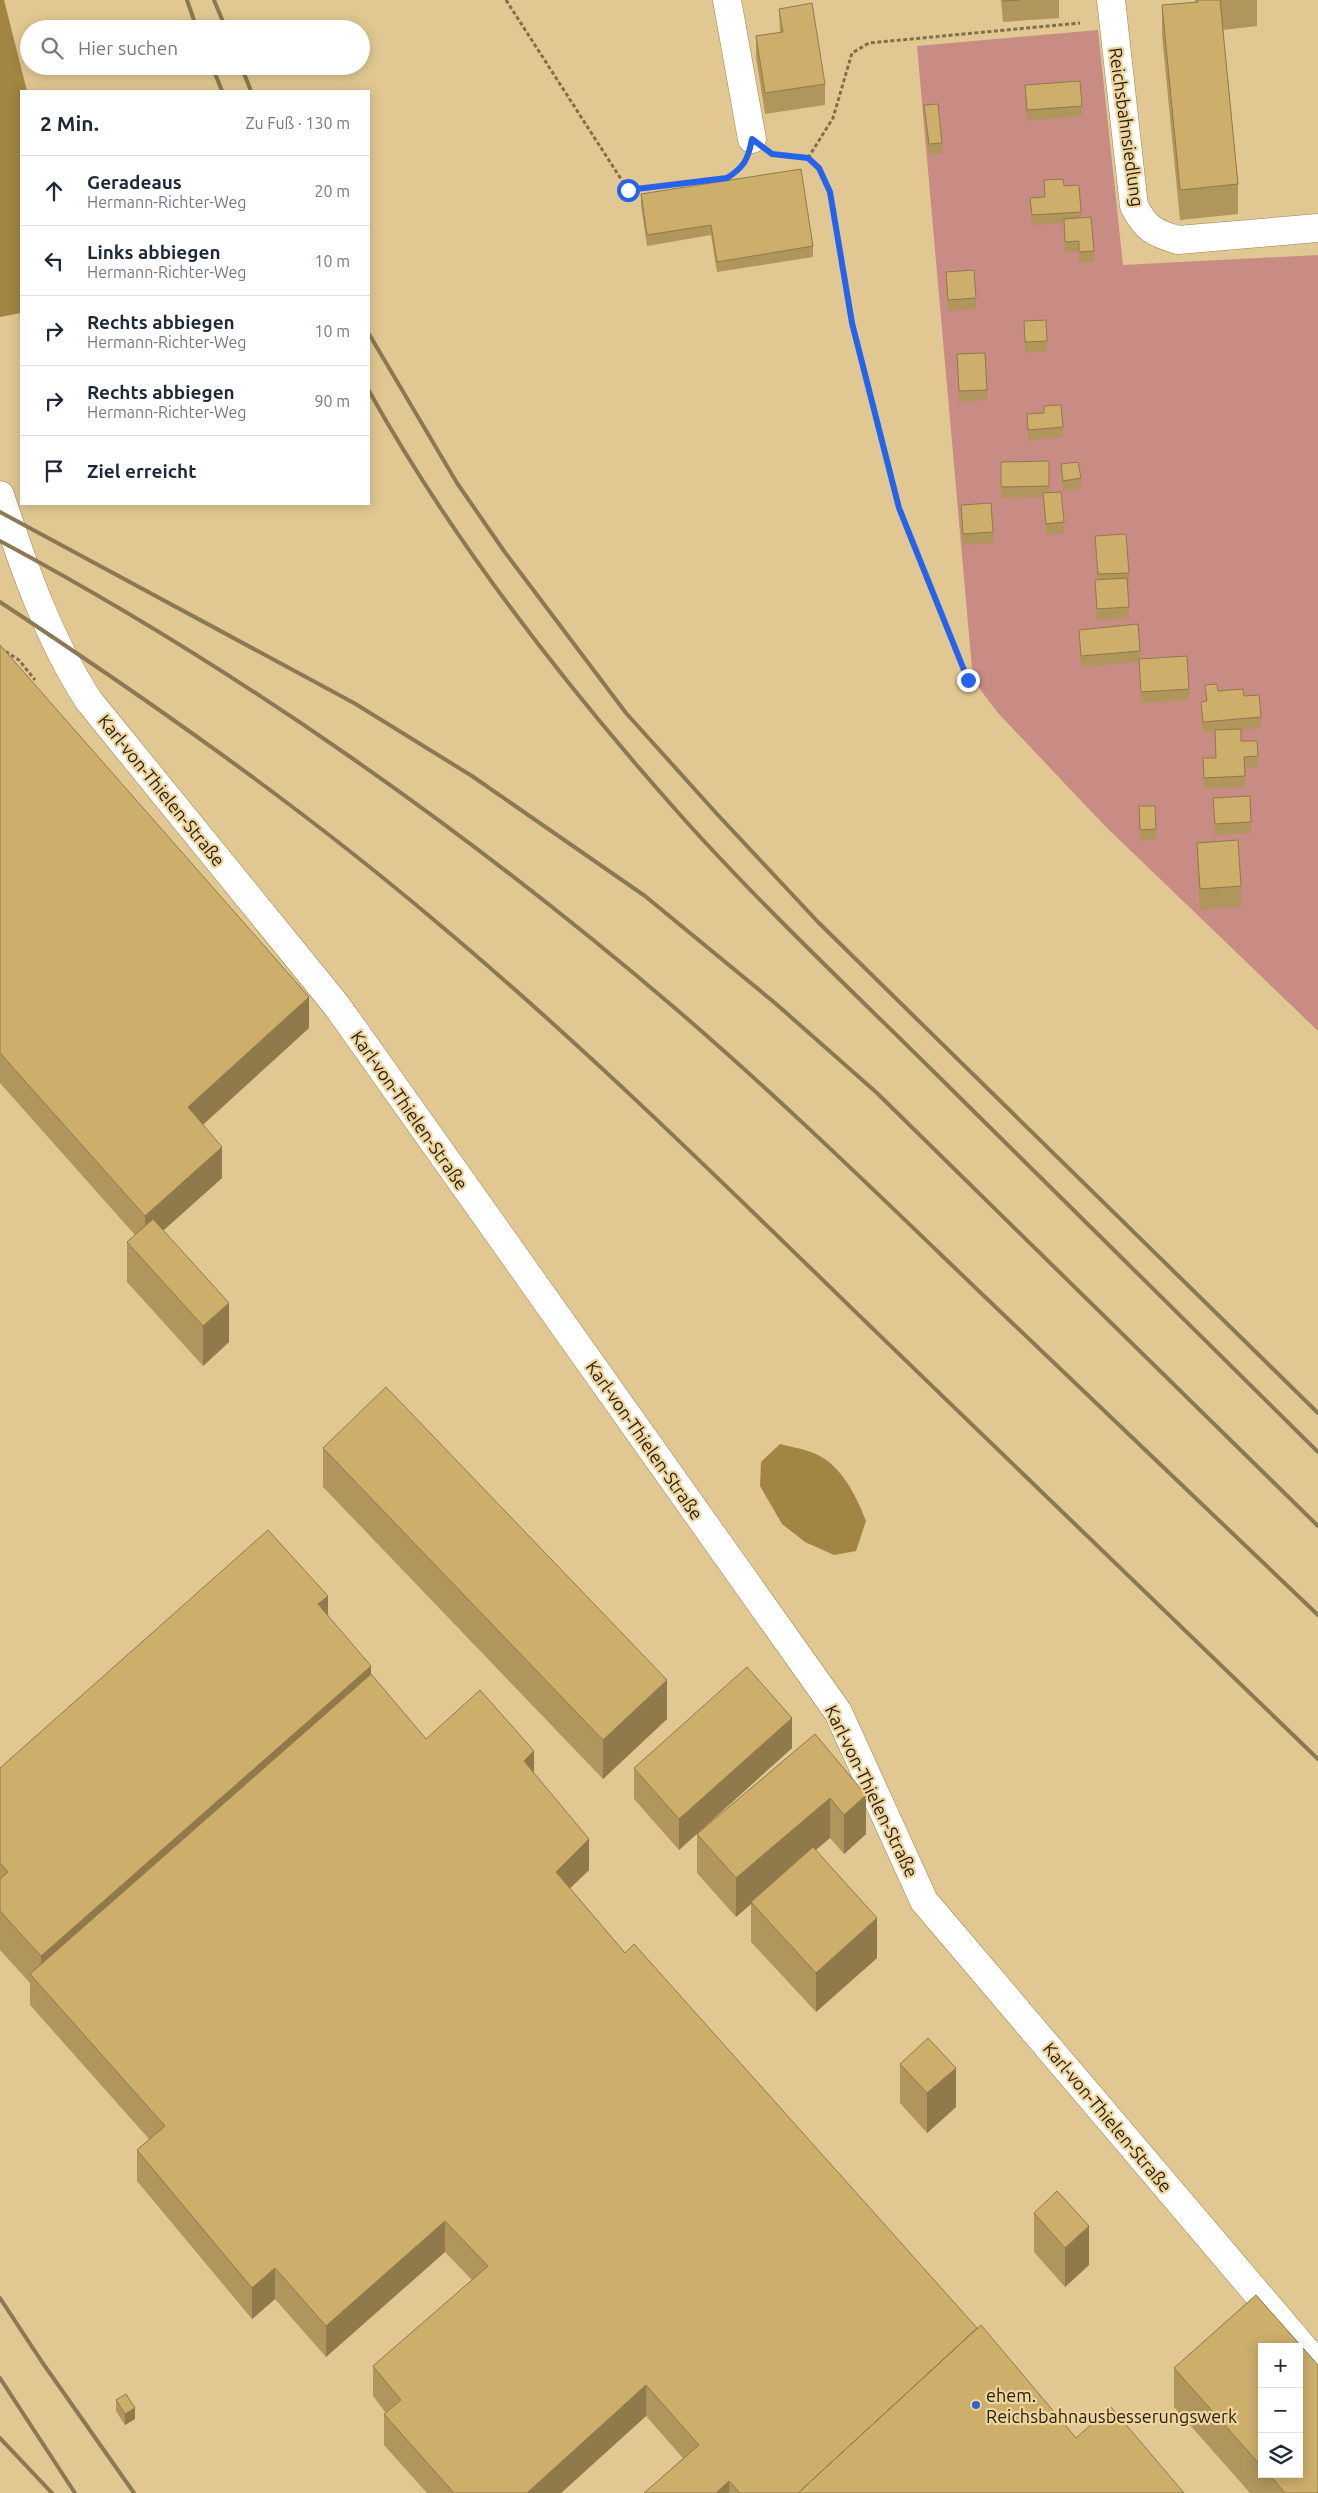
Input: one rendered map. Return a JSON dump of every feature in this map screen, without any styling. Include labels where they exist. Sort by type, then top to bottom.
[{"type":"street","points":[[727,0],[752,139]]},
{"type":"street","name":"Reichsbahnsiedlung","points":[[1111,10],[1134,206],[1143,223],[1158,234],[1178,240],[1318,228]]},
{"type":"street","name":"Karl-von-Thielen-Straße","points":[[0,495],[18,550],[40,605],[70,672],[89,701],[337,1006],[838,1712],[924,1901],[1318,2366]]},
{"type":"path","points":[[506,0],[628,190],[727,178],[740,169],[749,155],[752,139],[772,154],[808,158],[819,168],[830,192],[852,323],[899,508],[968,680]]},
{"type":"path","points":[[808,158],[833,118],[852,54],[869,43],[1111,10]]},
{"type":"shaded area","points":[[0,0],[4,0],[20,63],[20,75],[23,75],[27,90],[20,90],[20,313],[0,317]]},
{"type":"shaded area","points":[[1098,30],[1123,265],[1318,255],[1318,1031],[1104,825],[998,713],[973,680],[917,46]]},
{"type":"shaded area","points":[[780,1444],[821,1457],[839,1471],[846,1480],[866,1521],[856,1551],[834,1555],[805,1542],[782,1524],[760,1486],[761,1462]]},
{"type":"building","points":[[1198,0],[1220,0],[1238,184],[1180,190],[1162,5],[1198,2]]},
{"type":"building","points":[[812,3],[825,84],[765,93],[756,36],[783,32],[779,9]]},
{"type":"building","points":[[1080,81],[1082,106],[1027,110],[1025,85]]},
{"type":"building","points":[[938,104],[942,143],[929,144],[924,105]]},
{"type":"building","points":[[801,169],[813,246],[717,262],[711,225],[647,235],[641,194]]},
{"type":"building","points":[[1063,179],[1064,186],[1079,185],[1081,212],[1032,215],[1030,198],[1045,197],[1044,180]]},
{"type":"building","points":[[1091,217],[1094,251],[1079,252],[1079,241],[1065,242],[1064,219]]},
{"type":"building","points":[[974,270],[976,298],[948,300],[946,272]]},
{"type":"building","points":[[1046,320],[1047,341],[1025,342],[1024,321]]},
{"type":"building","points":[[985,353],[987,390],[959,391],[957,354]]},
{"type":"building","points":[[1061,405],[1063,427],[1028,430],[1027,414],[1044,413],[1044,406]]},
{"type":"building","points":[[1049,461],[1049,486],[1001,487],[1001,462]]},
{"type":"building","points":[[1078,462],[1081,478],[1063,481],[1061,464]]},
{"type":"building","points":[[1061,492],[1064,522],[1046,524],[1043,493]]},
{"type":"building","points":[[991,503],[993,532],[963,534],[961,505]]},
{"type":"building","points":[[1126,534],[1129,573],[1098,574],[1095,536]]},
{"type":"building","points":[[1127,578],[1129,607],[1097,609],[1095,580]]},
{"type":"building","points":[[1138,624],[1140,651],[1081,656],[1079,630]]},
{"type":"building","points":[[0,645],[309,997],[188,1107],[222,1147],[145,1216],[0,1053]]},
{"type":"building","points":[[1187,656],[1189,689],[1141,692],[1139,659]]},
{"type":"building","points":[[1217,684],[1218,691],[1243,689],[1244,696],[1259,695],[1261,717],[1203,722],[1201,702],[1207,701],[1205,685]]},
{"type":"building","points":[[1241,729],[1241,741],[1257,741],[1258,756],[1244,757],[1245,776],[1204,778],[1203,758],[1216,758],[1215,730]]},
{"type":"building","points":[[1250,796],[1251,822],[1215,824],[1213,798]]},
{"type":"building","points":[[1139,806],[1155,806],[1156,829],[1140,830]]},
{"type":"building","points":[[1238,840],[1241,886],[1200,889],[1197,843]]},
{"type":"building","points":[[153,1219],[229,1303],[203,1326],[127,1242]]},
{"type":"building","points":[[386,1387],[667,1680],[603,1740],[323,1448]]},
{"type":"building","points":[[268,1530],[328,1596],[318,1604],[371,1666],[41,1956],[0,1911],[0,1879],[8,1872],[0,1863],[0,1768]]},
{"type":"building","points":[[747,1667],[792,1718],[679,1819],[634,1768]]},
{"type":"building","points":[[371,1674],[426,1739],[480,1690],[534,1751],[524,1761],[589,1839],[556,1872],[625,1953],[634,1944],[977,2328],[798,2493],[740,2493],[729,2481],[716,2493],[644,2493],[699,2445],[646,2385],[527,2493],[454,2493],[384,2414],[401,2400],[373,2366],[488,2266],[445,2221],[326,2326],[275,2268],[252,2288],[137,2150],[165,2126],[30,1974]]},
{"type":"building","points":[[815,1734],[866,1795],[844,1815],[830,1798],[736,1878],[697,1834]]},
{"type":"building","points":[[813,1847],[877,1918],[816,1973],[751,1902]]},
{"type":"building","points":[[928,2038],[956,2068],[927,2093],[900,2064]]},
{"type":"building","points":[[1057,2191],[1089,2226],[1065,2248],[1034,2213]]},
{"type":"building","points":[[1256,2295],[1299,2343],[1258,2343],[1258,2462],[1174,2368]]},
{"type":"building","points":[[981,2325],[1076,2438],[1111,2407],[1184,2493],[798,2493]]},
{"type":"building","points":[[1303,2348],[1318,2365],[1318,2493],[1285,2493],[1272,2478],[1303,2478]]},
{"type":"building","points":[[126,2394],[135,2408],[125,2414],[116,2400]]},
{"type":"railway","points":[[187,0],[194,20]]},
{"type":"railway","points":[[214,0],[222,20]]},
{"type":"railway","points":[[216,75],[222,90]]},
{"type":"railway","points":[[245,75],[251,90]]},
{"type":"railway","points":[[370,336],[457,483],[504,551],[626,713],[818,922],[1318,1413]]},
{"type":"railway","points":[[370,393],[402,448],[438,504],[514,613],[597,718],[683,818],[805,945],[1318,1452]]},
{"type":"railway","points":[[0,512],[354,703],[472,776],[645,896],[775,1003],[877,1093],[1318,1526]]},
{"type":"railway","points":[[0,541],[177,643],[265,699],[435,817],[598,944],[676,1009],[793,1114],[1318,1615]]},
{"type":"railway","points":[[0,602],[112,677],[222,755],[329,835],[434,920],[546,1017],[708,1169],[1318,1759]]},
{"type":"railway","points":[[0,2298],[42,2362],[134,2493]]},
{"type":"railway","points":[[0,2378],[75,2493]]},
{"type":"railway","points":[[0,2438],[52,2493]]},
{"type":"place","name":"ehem. Reichsbahnausbesserungswerk","points":[[976,2405]]},
{"type":"route","points":[[628,190],[727,178],[740,169],[749,155],[752,139],[772,154],[808,158],[819,168],[830,192],[852,323],[899,508],[968,680]]}]
